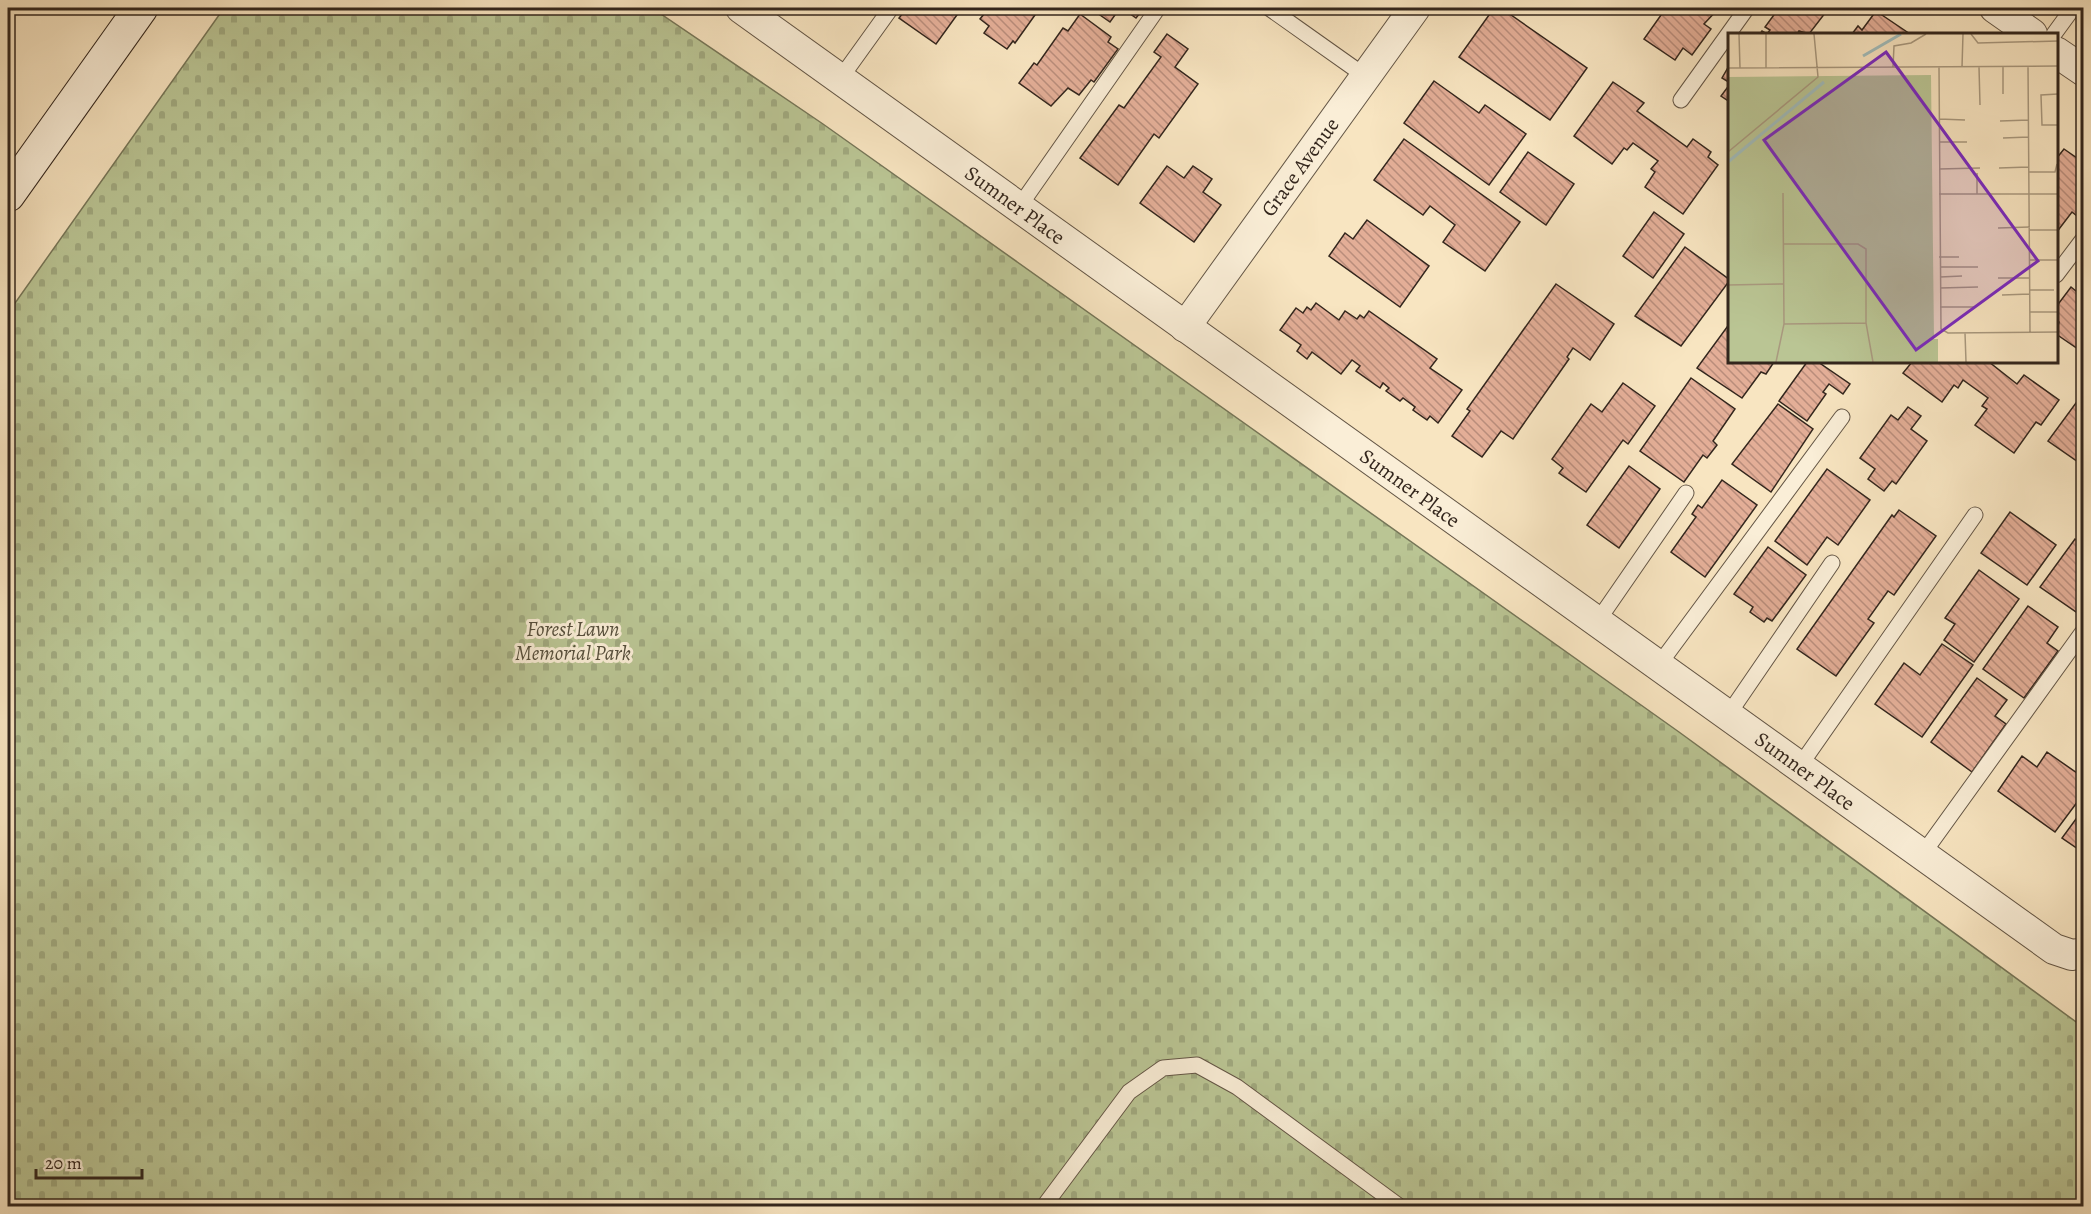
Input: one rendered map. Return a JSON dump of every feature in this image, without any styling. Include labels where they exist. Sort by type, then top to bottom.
[{"type":"main road","points":[[8,195],[130,12]]},
{"type":"street","name":"Sumner Place","points":[[741,8],[2054,949],[2072,955],[2084,954]]},
{"type":"street","name":"Grace Avenue","points":[[1185,327],[1415,8]]},
{"type":"street","points":[[1995,8],[2031,33]]},
{"type":"street","points":[[2058,53],[2084,72]]},
{"type":"lane","points":[[840,79],[891,8]]},
{"type":"lane","points":[[1018,207],[1158,8]]},
{"type":"lane","points":[[1269,8],[1365,76]]},
{"type":"lane","points":[[1729,33],[1747,8]]},
{"type":"lane","points":[[2055,33],[2073,8]]},
{"type":"lane","points":[[1682,100],[1728,35]]},
{"type":"lane","points":[[2058,272],[2084,238]]},
{"type":"lane","points":[[1658,666],[1842,417]]},
{"type":"lane","points":[[1597,622],[1686,493]]},
{"type":"lane","points":[[1799,767],[1975,514]]},
{"type":"lane","points":[[1728,715],[1832,563]]},
{"type":"lane","points":[[1922,855],[2082,633]]},
{"type":"lane","points":[[1044,1206],[1129,1092],[1163,1068],[1197,1065],[1237,1088],[1399,1206]]},
{"type":"green space","name":"Forest Lawn Memorial Park","points":[[224,8],[652,8],[823,124],[1679,732],[2083,1027],[2083,1206],[8,1206],[8,313]]},
{"type":"building","points":[[907,8],[962,8],[936,44],[899,18]]},
{"type":"building","points":[[989,8],[1040,8],[1015,43],[1013,41],[1007,49],[984,33],[989,26],[980,19]]},
{"type":"building","points":[[1090,8],[1120,8],[1110,22]]},
{"type":"building","points":[[1122,8],[1144,8],[1136,18]]},
{"type":"building","points":[[1494,8],[1501,8],[1587,68],[1550,120],[1459,57]]},
{"type":"building","points":[[1666,8],[1719,8],[1704,24],[1711,29],[1692,55],[1683,48],[1675,60],[1644,39]]},
{"type":"building","points":[[1779,8],[1829,8],[1810,33],[1799,31],[1798,33],[1768,33],[1770,30],[1765,27]]},
{"type":"building","points":[[1876,11],[1909,33],[1853,33],[1858,26],[1862,30]]},
{"type":"building","points":[[1080,14],[1111,37],[1108,42],[1118,49],[1094,82],[1091,80],[1079,95],[1068,88],[1051,106],[1019,83],[1034,63],[1037,65],[1063,28],[1068,31]]},
{"type":"building","points":[[1167,34],[1188,49],[1175,67],[1198,84],[1159,138],[1154,134],[1118,185],[1080,158],[1119,105],[1124,108],[1161,57],[1154,52]]},
{"type":"building","points":[[1728,68],[1728,82],[1722,78]]},
{"type":"building","points":[[1434,81],[1479,113],[1485,105],[1526,134],[1489,185],[1404,123]]},
{"type":"building","points":[[1613,82],[1644,103],[1637,111],[1687,147],[1693,139],[1711,152],[1708,157],[1718,165],[1683,214],[1645,187],[1655,172],[1651,169],[1658,161],[1633,143],[1627,150],[1624,148],[1612,164],[1574,136]]},
{"type":"building","points":[[1728,87],[1728,101],[1721,96]]},
{"type":"building","points":[[1404,139],[1520,222],[1485,271],[1443,242],[1455,225],[1430,206],[1423,215],[1374,180]]},
{"type":"building","points":[[2064,149],[2084,163],[2084,207],[2077,216],[2072,212],[2058,230],[2058,156]]},
{"type":"building","points":[[1528,152],[1574,184],[1546,225],[1500,192]]},
{"type":"building","points":[[1167,166],[1184,178],[1193,166],[1212,179],[1203,192],[1221,205],[1194,242],[1140,203]]},
{"type":"building","points":[[1654,212],[1684,234],[1653,278],[1623,256]]},
{"type":"building","points":[[1367,220],[1429,266],[1400,307],[1329,256],[1345,233],[1353,239]]},
{"type":"building","points":[[1685,247],[1728,279],[1728,283],[1681,346],[1635,316]]},
{"type":"building","points":[[2084,281],[2084,353],[2058,335],[2058,304],[2071,287],[2076,291]]},
{"type":"building","points":[[1556,284],[1614,324],[1590,360],[1573,348],[1567,357],[1569,359],[1513,439],[1501,431],[1482,457],[1452,436],[1470,411],[1467,409]]},
{"type":"building","points":[[1316,303],[1339,320],[1345,311],[1357,319],[1360,315],[1364,318],[1369,311],[1437,359],[1430,368],[1462,390],[1438,423],[1430,416],[1427,420],[1413,410],[1415,407],[1403,398],[1400,401],[1386,391],[1389,388],[1383,383],[1380,388],[1356,371],[1360,366],[1352,360],[1341,374],[1312,352],[1307,359],[1297,351],[1301,345],[1280,330],[1296,308],[1303,313],[1307,307],[1311,310]]},
{"type":"building","points":[[1728,326],[1728,363],[1773,363],[1766,374],[1761,372],[1742,398],[1697,368]]},
{"type":"building","points":[[1806,363],[1819,363],[1850,384],[1843,394],[1829,384],[1823,392],[1826,394],[1807,421],[1779,401]]},
{"type":"building","points":[[1911,363],[1990,363],[2017,384],[2024,375],[2059,400],[2041,425],[2036,422],[2014,453],[1975,425],[1987,409],[1982,406],[1988,398],[1963,380],[1958,388],[1954,385],[1942,402],[1903,373]]},
{"type":"building","points":[[1691,378],[1735,409],[1713,441],[1717,445],[1707,458],[1703,455],[1684,482],[1640,451]]},
{"type":"building","points":[[1623,383],[1655,406],[1628,444],[1623,440],[1586,492],[1559,473],[1563,468],[1552,459],[1591,404],[1602,412]]},
{"type":"building","points":[[2084,392],[2084,466],[2048,441]]},
{"type":"building","points":[[1778,404],[1813,429],[1771,492],[1732,464]]},
{"type":"building","points":[[1908,407],[1921,416],[1911,429],[1927,441],[1896,484],[1892,481],[1884,491],[1868,479],[1875,469],[1860,458],[1891,415],[1898,420]]},
{"type":"building","points":[[1629,466],[1660,489],[1619,548],[1587,525]]},
{"type":"building","points":[[1827,469],[1870,500],[1838,545],[1827,537],[1807,565],[1775,541]]},
{"type":"building","points":[[1722,480],[1757,505],[1705,577],[1671,552],[1696,517],[1692,514],[1698,505],[1702,508]]},
{"type":"building","points":[[1899,510],[1936,536],[1894,595],[1888,591],[1868,619],[1874,623],[1836,676],[1797,649],[1892,515],[1894,517]]},
{"type":"building","points":[[2010,512],[2056,545],[2027,585],[1981,553]]},
{"type":"building","points":[[2075,539],[2084,545],[2082,616],[2040,587]]},
{"type":"building","points":[[1768,547],[1806,575],[1772,621],[1767,618],[1764,622],[1750,612],[1753,607],[1734,594]]},
{"type":"building","points":[[1979,570],[2019,599],[1974,662],[1944,640],[1955,624],[1945,618]]},
{"type":"building","points":[[2028,606],[2058,627],[2047,643],[2058,651],[2024,698],[1983,669]]},
{"type":"building","points":[[1942,644],[1973,665],[1922,737],[1875,704],[1904,663],[1920,675]]},
{"type":"building","points":[[1977,678],[2007,700],[1995,716],[2006,724],[1972,772],[1931,742]]},
{"type":"building","points":[[2047,752],[2084,778],[2084,793],[2055,832],[1998,791],[2022,756],[2037,767]]},
{"type":"building","points":[[2084,808],[2084,853],[2062,838]]}]
